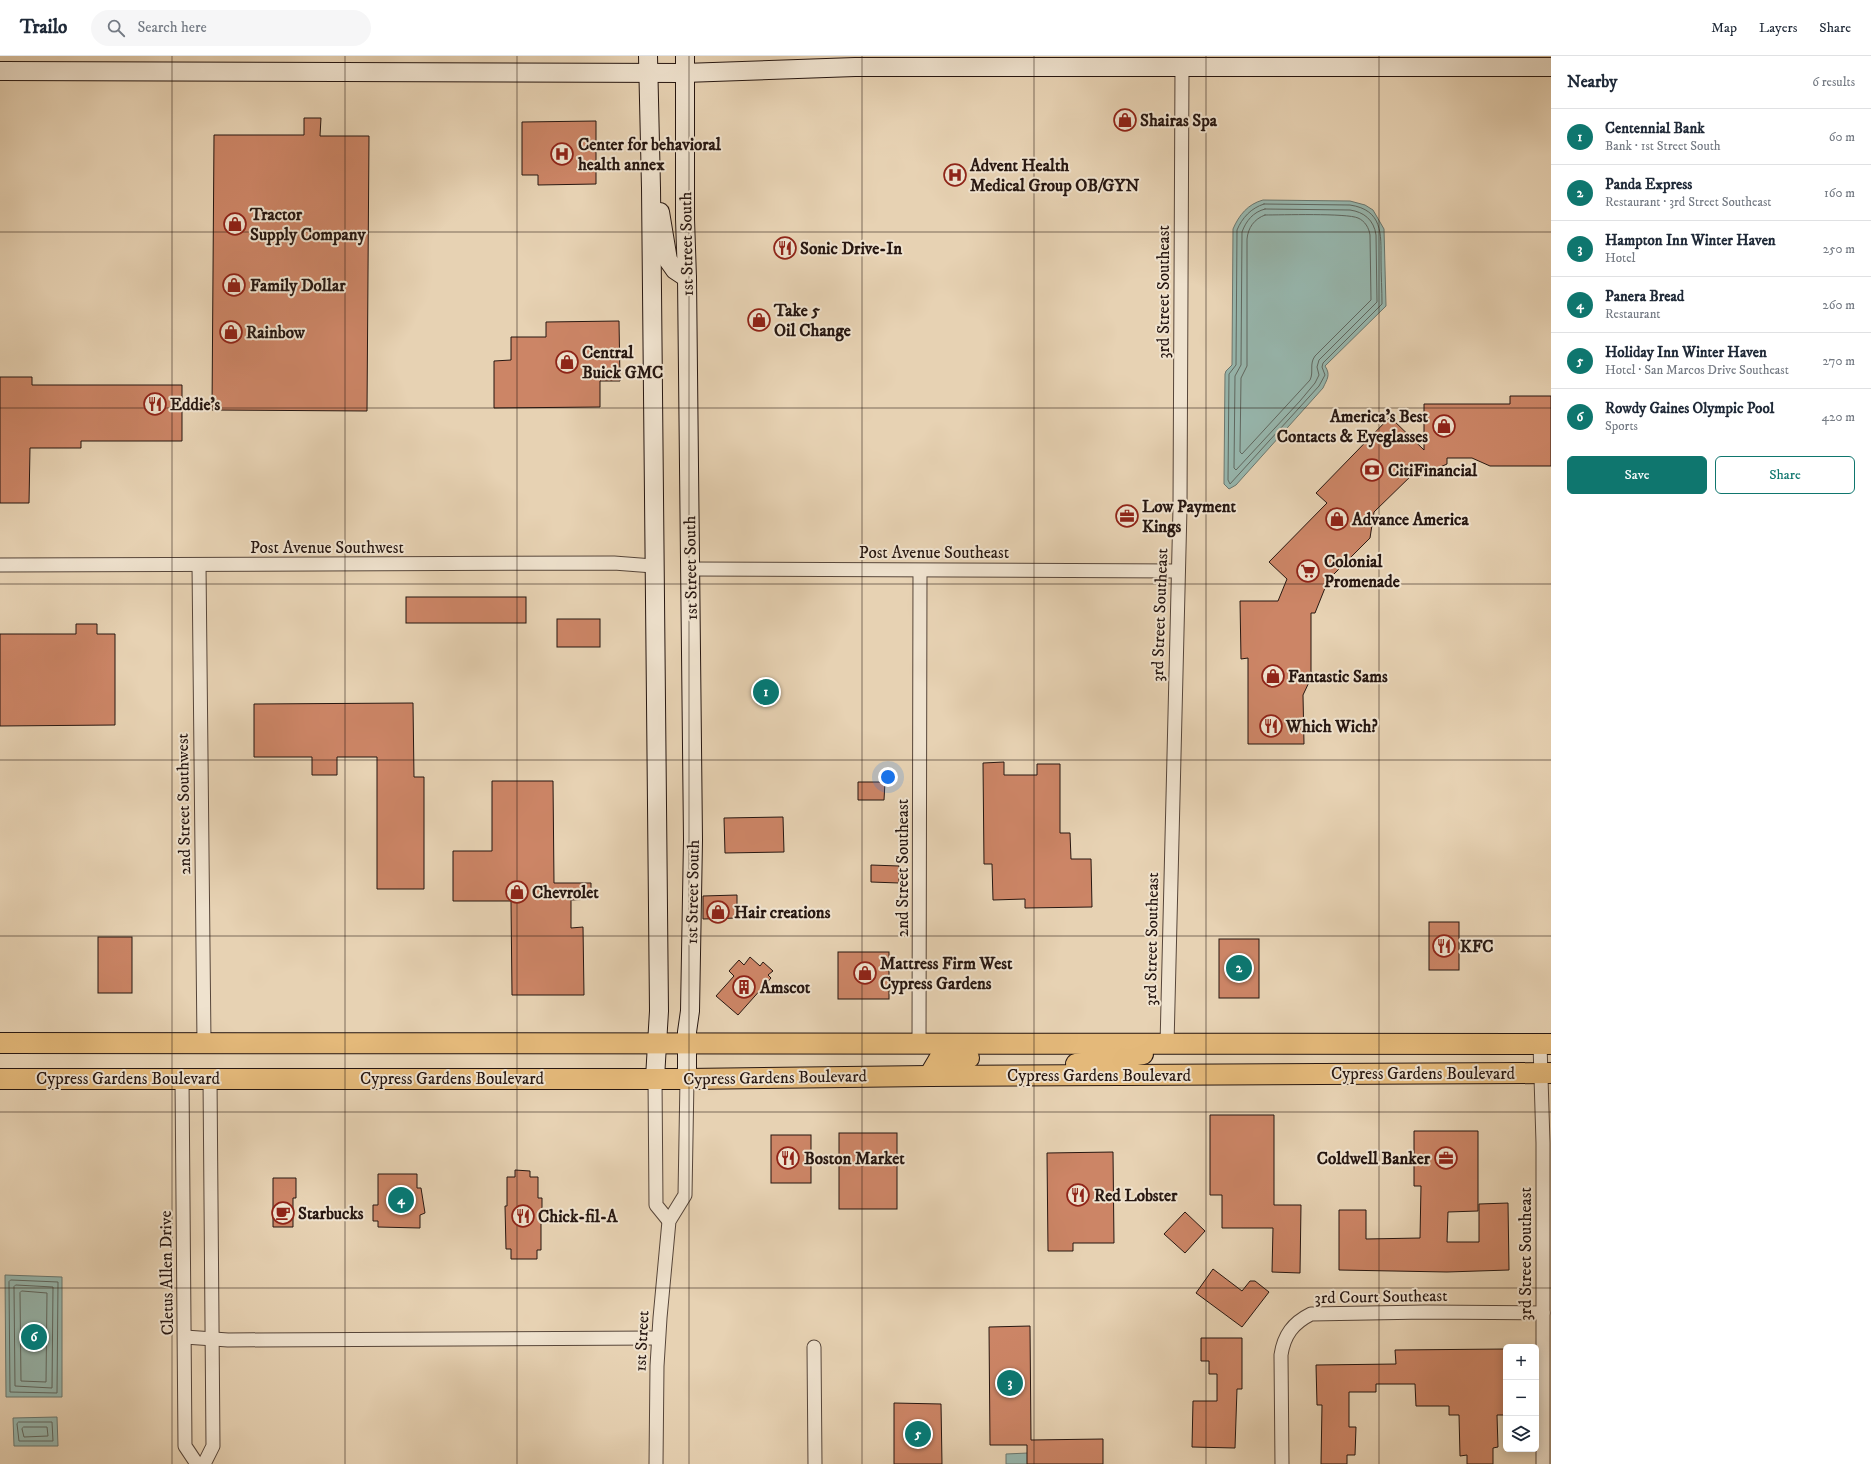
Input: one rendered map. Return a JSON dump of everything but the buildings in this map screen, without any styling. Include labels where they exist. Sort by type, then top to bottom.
[{"type":"main road","points":[[0,71],[648,65],[855,68],[1551,67]]},
{"type":"main road","name":"1st Street South","points":[[648,65],[651,188],[653,566],[659,1011],[655,1078]]},
{"type":"main road","name":"1st Street South","points":[[685,65],[685,219],[687,278],[693,860],[687,1079]]},
{"type":"main road","points":[[651,188],[660,212],[668,260],[675,270],[687,278]]},
{"type":"main road","name":"Cypress Gardens Boulevard","points":[[0,1043],[1545,1044]]},
{"type":"main road","points":[[929,1076],[939,1059],[1022,1054],[1040,1044]]},
{"type":"main road","points":[[1034,1075],[1038,1071],[1068,1065],[1138,1055],[1167,1044]]},
{"type":"main road","name":"Cypress Gardens Boulevard","points":[[0,1079],[687,1079],[1034,1075],[1545,1073]]},
{"type":"street","name":"3rd Street Southeast","points":[[1167,1044],[1180,508],[1182,67]]},
{"type":"street","name":"Post Avenue Southwest","points":[[0,565],[614,563],[653,566]]},
{"type":"street","name":"2nd Street Southwest","points":[[199,565],[204,1043]]},
{"type":"street","name":"Post Avenue Southeast","points":[[690,569],[1178,571]]},
{"type":"street","name":"2nd Street Southeast","points":[[919,1044],[920,570]]},
{"type":"street","name":"3rd Street Southeast","points":[[1543,1464],[1543,1143],[1545,1044]]},
{"type":"street","name":"Cletus Allen Drive","points":[[182,1078],[185,1446],[197,1464]]},
{"type":"street","points":[[204,1464],[213,1446],[210,1078]]},
{"type":"street","points":[[655,1078],[656,1205],[669,1221]]},
{"type":"street","name":"1st Street","points":[[656,1464],[658,1338],[669,1221],[685,1195],[687,1079]]},
{"type":"street","name":"3rd Court Southeast","points":[[1282,1464],[1281,1355],[1283,1342],[1299,1320],[1311,1314],[1426,1312],[1543,1313]]},
{"type":"street","points":[[185,1337],[658,1338]]},
{"type":"street","points":[[814,1347],[815,1464]]},
{"type":"water","points":[[1263,200],[1350,201],[1365,205],[1373,210],[1384,229],[1386,306],[1325,366],[1328,375],[1323,388],[1236,485],[1229,489],[1224,484],[1225,374],[1232,365],[1233,229],[1238,219],[1248,207]]},
{"type":"water","points":[[5,1275],[62,1277],[62,1397],[6,1397]]},
{"type":"water","points":[[57,1417],[58,1446],[14,1446],[13,1418]]},
{"type":"water","points":[[1028,1453],[1028,1464],[1006,1464],[1006,1454]]},
{"type":"place","name":"Shairas Spa","points":[[1125,120]]},
{"type":"place","name":"Center for behavioral health annex","points":[[562,154]]},
{"type":"place","name":"Advent Health Medical Group OB/GYN","points":[[955,175]]},
{"type":"place","name":"Tractor Supply Company","points":[[235,224]]},
{"type":"place","name":"Sonic Drive-In","points":[[785,248]]},
{"type":"place","name":"Family Dollar","points":[[234,285]]},
{"type":"place","name":"Take 5 Oil Change","points":[[759,320]]},
{"type":"place","name":"Rainbow","points":[[231,332]]},
{"type":"place","name":"Central Buick GMC","points":[[567,362]]},
{"type":"place","name":"Eddie's","points":[[155,404]]},
{"type":"place","name":"America's Best Contacts & Eyeglasses","points":[[1444,426]]},
{"type":"place","name":"CitiFinancial","points":[[1372,470]]},
{"type":"place","name":"Low Payment Kings","points":[[1127,516]]},
{"type":"place","name":"Advance America","points":[[1337,519]]},
{"type":"place","name":"Colonial Promenade","points":[[1308,571]]},
{"type":"place","name":"Fantastic Sams","points":[[1273,676]]},
{"type":"place","name":"Centennial Bank","points":[[766,692]]},
{"type":"place","name":"Which Wich?","points":[[1271,726]]},
{"type":"place","name":"Chevrolet","points":[[517,892]]},
{"type":"place","name":"Hair creations","points":[[718,912]]},
{"type":"place","name":"KFC","points":[[1444,946]]},
{"type":"place","name":"Panda Express","points":[[1239,968]]},
{"type":"place","name":"Mattress Firm West Cypress Gardens","points":[[865,973]]},
{"type":"place","name":"Amscot","points":[[744,987]]},
{"type":"place","name":"Boston Market","points":[[788,1158]]},
{"type":"place","name":"Coldwell Banker","points":[[1446,1158]]},
{"type":"place","name":"Red Lobster","points":[[1078,1195]]},
{"type":"place","name":"Panera Bread","points":[[401,1200]]},
{"type":"place","name":"Starbucks","points":[[283,1213]]},
{"type":"place","name":"Chick-fil-A","points":[[523,1216]]},
{"type":"place","name":"Rowdy Gaines Olympic Pool","points":[[34,1337]]},
{"type":"place","name":"Hampton Inn Winter Haven","points":[[1010,1383]]},
{"type":"place","name":"Holiday Inn Winter Haven","points":[[918,1434]]}]
